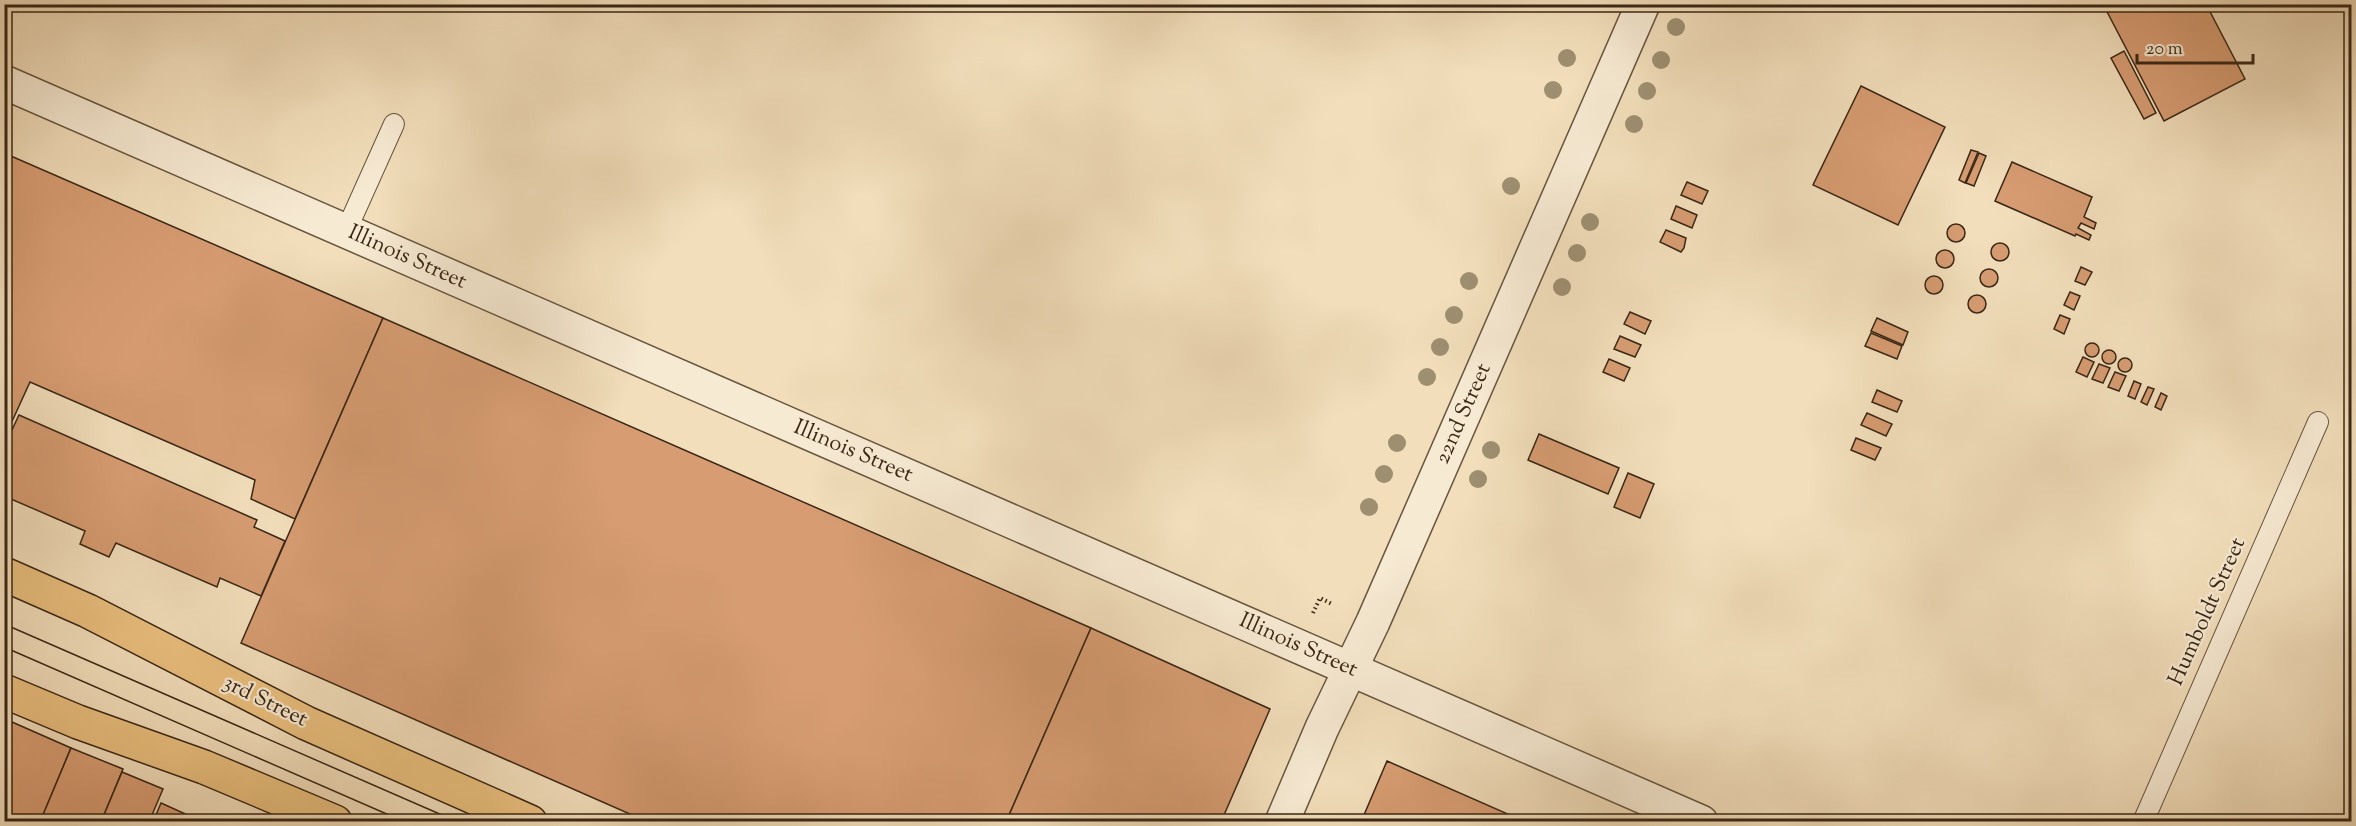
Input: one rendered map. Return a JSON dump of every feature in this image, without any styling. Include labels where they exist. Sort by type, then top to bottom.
[{"type":"main road","name":"3rd Street","points":[[4,574],[88,611],[306,723],[530,822]]},
{"type":"main road","points":[[4,691],[78,722],[233,778],[335,822]]},
{"type":"street","name":"22nd Street","points":[[1282,822],[1643,4]]},
{"type":"street","name":"Illinois Street","points":[[4,82],[1701,822]]},
{"type":"lane","points":[[346,231],[394,124]]},
{"type":"lane","name":"Humboldt Street","points":[[2143,822],[2318,422]]},
{"type":"path","points":[[1311,616],[1320,598],[1332,604]]},
{"type":"building","points":[[2103,4],[2206,4],[2245,79],[2164,121]]},
{"type":"building","points":[[2124,51],[2156,113],[2144,119],[2111,58]]},
{"type":"building","points":[[1861,86],[1945,127],[1898,225],[1813,185]]},
{"type":"building","points":[[1971,150],[1978,152],[1965,183],[1959,180]]},
{"type":"building","points":[[4,153],[383,318],[295,519],[251,499],[255,480],[30,382],[4,439]]},
{"type":"building","points":[[1979,153],[1986,156],[1974,186],[1966,183]]},
{"type":"building","points":[[2012,162],[2092,197],[2084,217],[2096,223],[2094,229],[2081,223],[2078,228],[2091,235],[2089,240],[1995,201]]},
{"type":"building","points":[[1687,182],[1708,191],[1702,204],[1681,195]]},
{"type":"building","points":[[1676,206],[1697,215],[1692,228],[1671,219]]},
{"type":"building","points":[[1956,224],[1962,227],[1965,233],[1962,239],[1956,242],[1950,239],[1947,233],[1950,227]]},
{"type":"building","points":[[1666,230],[1686,238],[1681,252],[1660,242]]},
{"type":"building","points":[[2000,243],[2006,246],[2009,252],[2006,258],[2000,261],[1994,258],[1991,252],[1994,246]]},
{"type":"building","points":[[1945,250],[1951,253],[1954,259],[1951,265],[1945,268],[1939,265],[1936,259],[1939,253]]},
{"type":"building","points":[[2081,267],[2092,272],[2085,285],[2075,281]]},
{"type":"building","points":[[1989,269],[1995,272],[1998,278],[1995,284],[1989,287],[1983,284],[1980,278],[1983,272]]},
{"type":"building","points":[[1934,276],[1940,279],[1943,285],[1940,291],[1934,294],[1928,291],[1925,285],[1928,279]]},
{"type":"building","points":[[2070,292],[2080,296],[2074,310],[2064,305]]},
{"type":"building","points":[[1977,295],[1983,298],[1986,304],[1983,310],[1977,313],[1971,310],[1968,304],[1971,298]]},
{"type":"building","points":[[1630,312],[1651,321],[1645,334],[1624,324]]},
{"type":"building","points":[[2060,315],[2070,319],[2064,334],[2054,329]]},
{"type":"building","points":[[383,318],[1091,628],[1006,822],[648,822],[241,643]]},
{"type":"building","points":[[1877,318],[1908,332],[1903,345],[1871,331]]},
{"type":"building","points":[[1871,333],[1902,346],[1897,359],[1865,346]]},
{"type":"building","points":[[1620,336],[1641,345],[1635,357],[1614,349]]},
{"type":"building","points":[[2089,343],[2095,343],[2099,350],[2095,357],[2089,357],[2085,353],[2085,347]]},
{"type":"building","points":[[2106,350],[2112,350],[2116,357],[2112,364],[2106,364],[2102,360],[2102,354]]},
{"type":"building","points":[[2083,357],[2094,362],[2087,377],[2076,372]]},
{"type":"building","points":[[2122,358],[2128,358],[2132,365],[2128,372],[2122,372],[2118,368],[2118,362]]},
{"type":"building","points":[[1609,359],[1630,368],[1624,381],[1603,372]]},
{"type":"building","points":[[2099,364],[2110,368],[2103,383],[2092,379]]},
{"type":"building","points":[[2115,372],[2126,376],[2119,391],[2108,387]]},
{"type":"building","points":[[2134,381],[2141,384],[2135,399],[2128,396]]},
{"type":"building","points":[[2148,387],[2154,389],[2147,405],[2141,402]]},
{"type":"building","points":[[1877,390],[1902,401],[1897,412],[1872,402]]},
{"type":"building","points":[[2161,393],[2167,396],[2161,410],[2155,407]]},
{"type":"building","points":[[1867,413],[1892,424],[1886,436],[1861,425]]},
{"type":"building","points":[[19,415],[257,520],[254,527],[285,541],[261,596],[220,578],[217,587],[116,543],[109,557],[80,544],[85,531],[4,496],[4,447]]},
{"type":"building","points":[[1539,434],[1619,468],[1608,494],[1528,460]]},
{"type":"building","points":[[1856,438],[1881,448],[1875,460],[1851,450]]},
{"type":"building","points":[[1628,473],[1654,484],[1640,518],[1614,507]]},
{"type":"building","points":[[1091,628],[1270,709],[1221,822],[1006,822]]},
{"type":"building","points":[[12,722],[71,748],[40,822],[4,822],[4,741]]},
{"type":"building","points":[[71,748],[123,769],[101,822],[40,822]]},
{"type":"building","points":[[1387,761],[1526,822],[1361,822]]},
{"type":"building","points":[[122,772],[163,789],[149,822],[101,822]]},
{"type":"building","points":[[161,803],[203,822],[153,822]]},
{"type":"tram line","points":[[4,624],[458,822]]},
{"type":"tram line","points":[[4,647],[405,822]]}]
